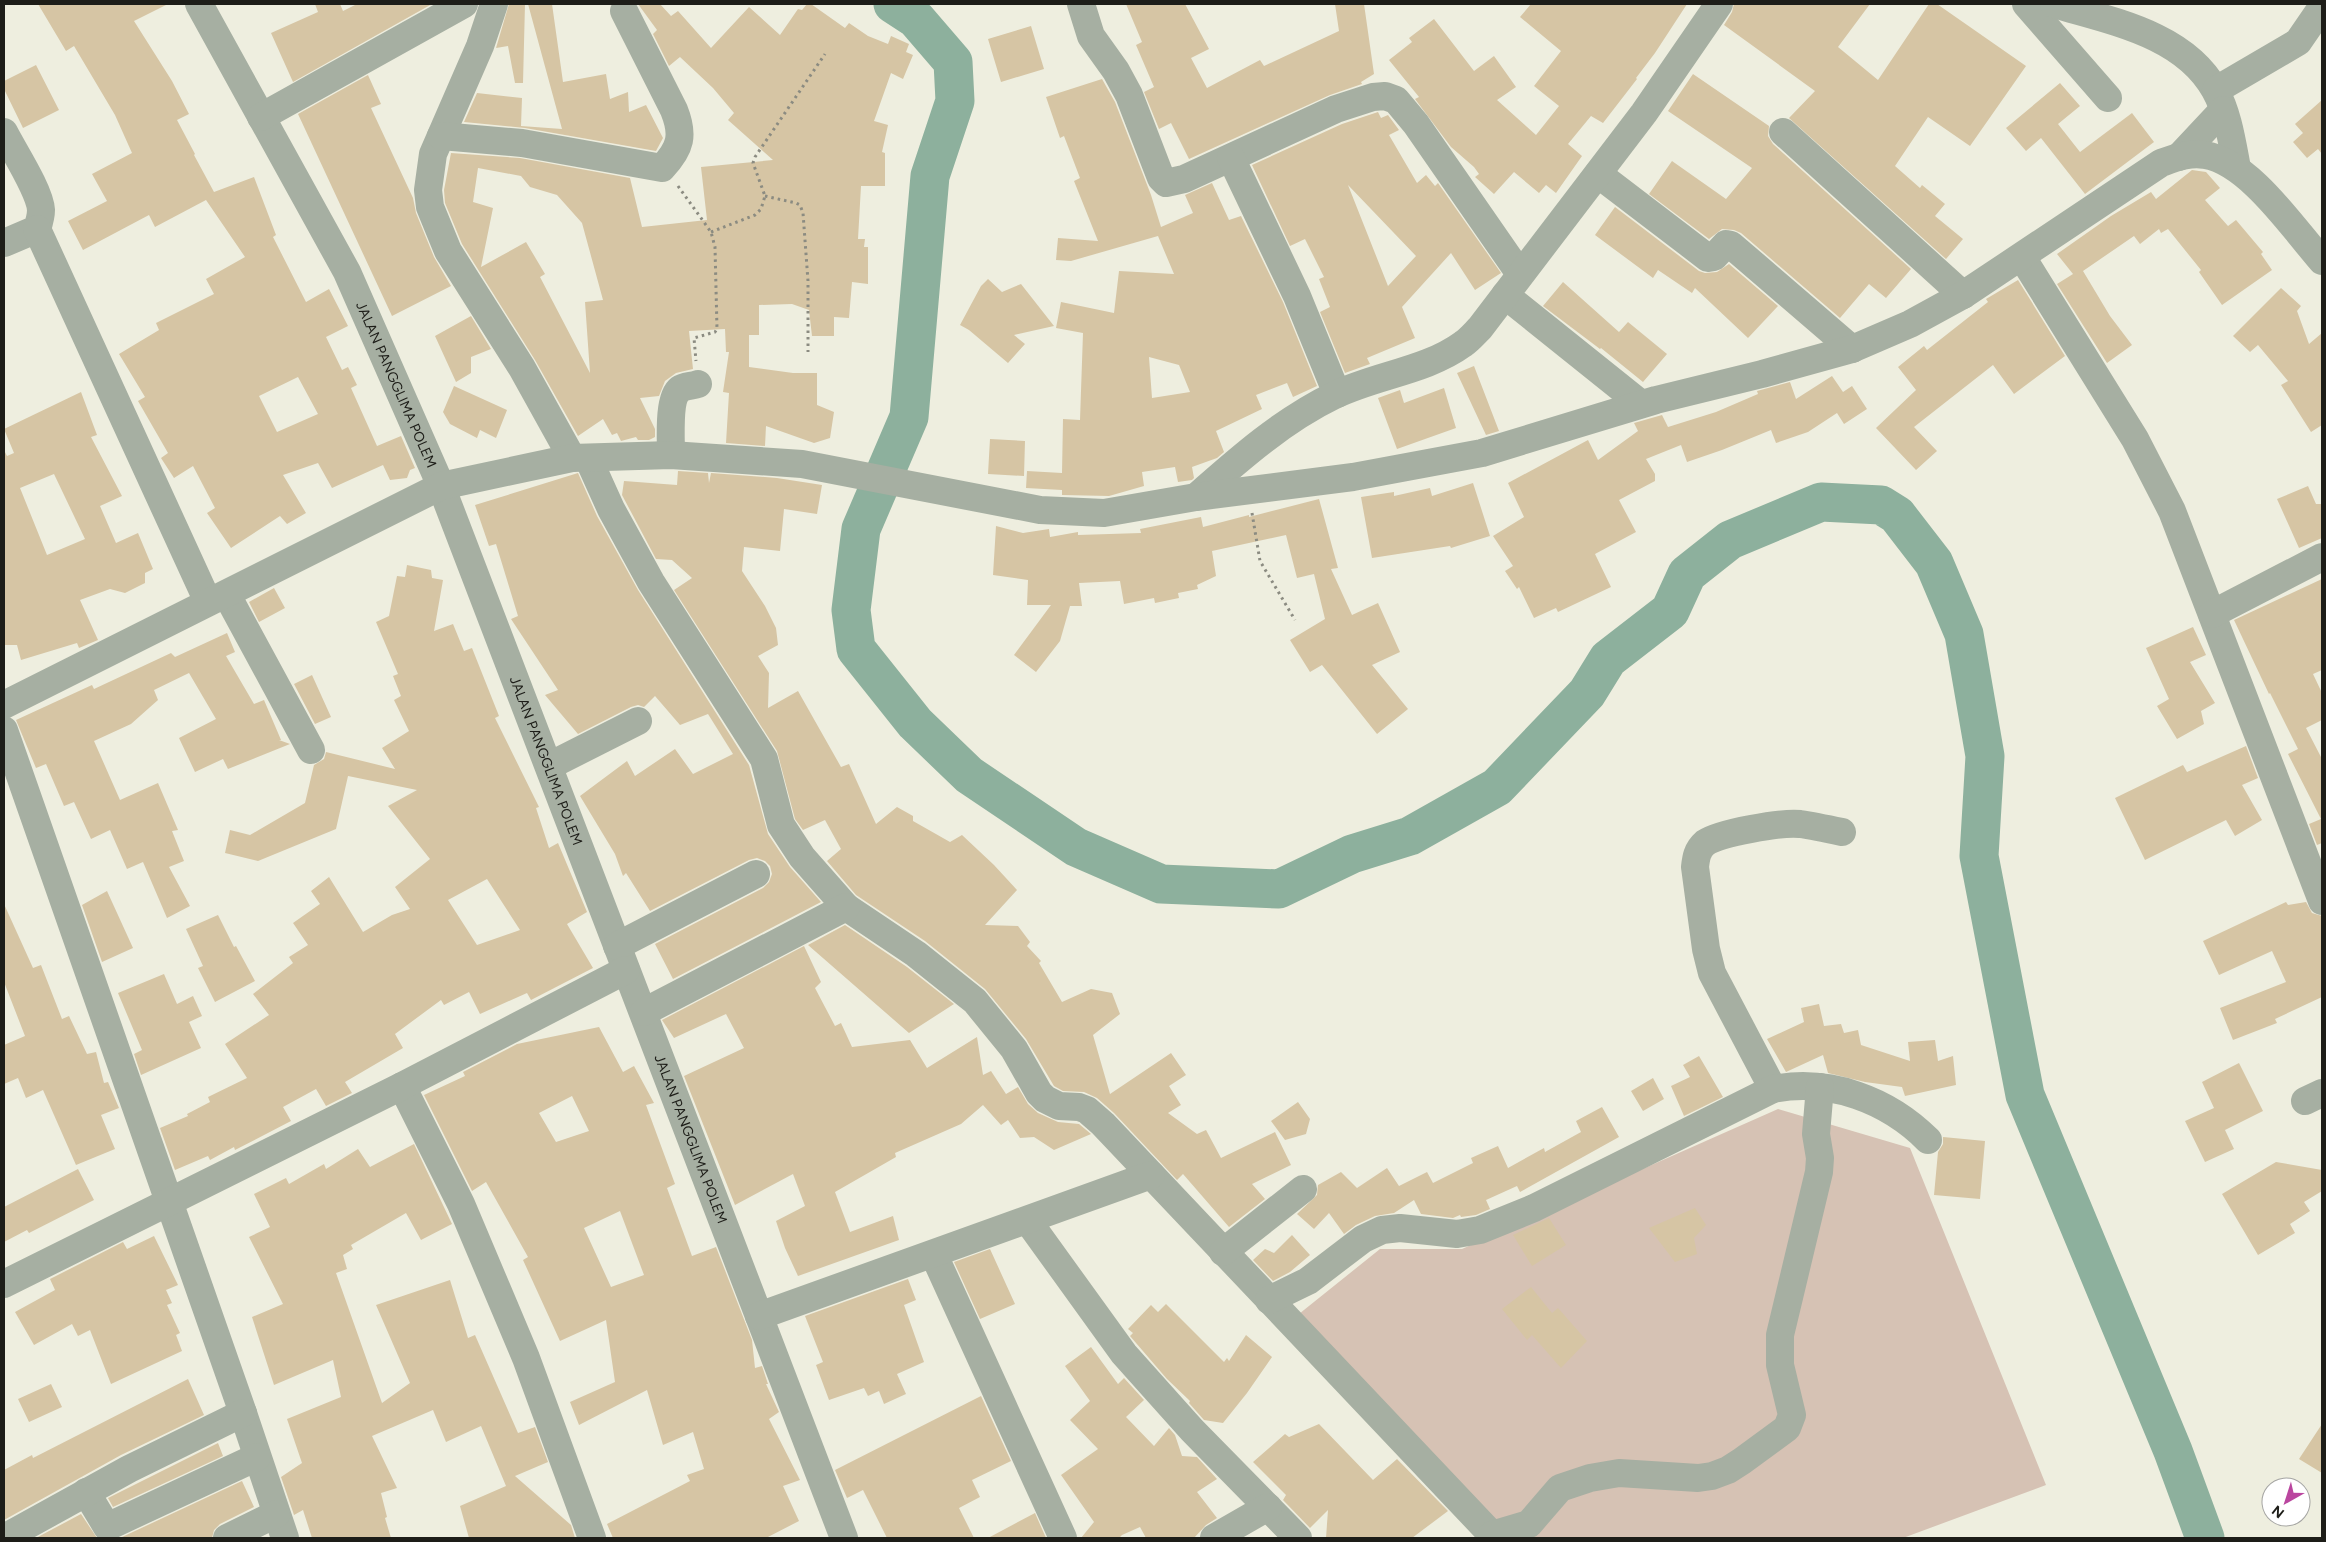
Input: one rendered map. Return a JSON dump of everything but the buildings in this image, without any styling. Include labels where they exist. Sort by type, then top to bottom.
[{"type":"street","name":"JALAN PANGGLIMA POLEM","points":[[199,4],[347,272],[441,486],[844,1538]]},
{"type":"street","points":[[261,117],[464,4]]},
{"type":"street","points":[[494,4],[480,46],[433,154],[428,190],[436,224],[448,251],[580,458],[611,509],[651,582],[764,759],[781,825],[790,841],[846,907],[916,954],[970,996],[1014,1048],[1039,1093],[1053,1103],[1079,1107],[1092,1114],[1421,1457],[1487,1535],[1529,1524],[1560,1488],[1590,1478],[1619,1473],[1698,1478],[1712,1476],[1728,1470],[1787,1428],[1792,1414],[1780,1364],[1780,1335],[1819,1172],[1820,1158],[1816,1134],[1820,1087]]},
{"type":"street","points":[[1081,4],[1091,36],[1116,72],[1129,95],[1163,181],[1168,183],[1184,179],[1336,109],[1373,97],[1391,98],[1400,103],[1416,124],[1513,284],[1641,404]]},
{"type":"street","points":[[1196,497],[1240,458],[1312,407],[1336,394],[1446,354],[1464,344],[1480,328],[1644,113],[1719,4]]},
{"type":"street","points":[[2026,4],[2108,98]]},
{"type":"street","points":[[2054,4],[2109,20],[2175,46],[2199,68],[2219,100],[2237,168]]},
{"type":"street","points":[[2179,157],[2219,100],[2310,41],[2322,7]]},
{"type":"street","points":[[441,136],[522,143],[662,168],[677,149],[681,134],[680,125],[624,11]]},
{"type":"street","points":[[4,132],[38,199],[41,209],[40,221],[36,229],[4,243]]},
{"type":"street","points":[[1783,132],[1963,295]]},
{"type":"street","points":[[4,705],[441,486],[580,458],[671,455],[802,464],[1040,510],[1104,513],[1196,497],[1353,477],[1474,455],[1641,404],[1852,349],[1910,324],[1963,295],[2161,163],[2179,157],[2206,155],[2237,168],[2257,186],[2322,261]]},
{"type":"street","points":[[1231,158],[1297,296],[1336,394]]},
{"type":"street","points":[[1598,174],[1708,258],[1714,257],[1726,244],[1731,245],[1852,349]]},
{"type":"street","points":[[36,229],[217,598],[311,750]]},
{"type":"street","points":[[2022,256],[2135,439],[2172,511],[2322,901]]},
{"type":"street","points":[[671,455],[672,408],[675,395],[682,388],[698,384]]},
{"type":"street","points":[[2212,614],[2322,557]]},
{"type":"street","points":[[549,766],[638,721]]},
{"type":"street","points":[[4,730],[281,1526],[226,1538]]},
{"type":"street","points":[[1773,1089],[1712,973],[1706,948],[1694,867],[1696,854],[1706,842],[1717,837],[1775,825],[1798,824],[1842,832]]},
{"type":"street","points":[[4,1284],[402,1086],[621,958],[756,874]]},
{"type":"street","points":[[644,1012],[846,907]]},
{"type":"street","points":[[402,1086],[461,1204],[526,1358],[592,1538]]},
{"type":"street","points":[[1269,1300],[1308,1281],[1363,1240],[1382,1230],[1400,1228],[1458,1234],[1480,1230],[1534,1208],[1773,1089],[1800,1086],[1831,1088],[1885,1106],[1910,1122],[1928,1140]]},
{"type":"street","points":[[759,1316],[1028,1221],[1151,1175]]},
{"type":"street","points":[[1223,1252],[1303,1189]]},
{"type":"street","points":[[1028,1221],[1124,1354],[1192,1430],[1298,1538]]},
{"type":"street","points":[[934,1254],[1063,1538]]},
{"type":"street","points":[[4,1538],[86,1492],[243,1413]]},
{"type":"street","points":[[86,1492],[98,1533],[257,1457]]},
{"type":"street","points":[[1214,1538],[1268,1507]]},
{"type":"path","points":[[712,232],[755,215],[761,209],[765,196],[753,162],[755,157],[825,54]]},
{"type":"path","points":[[662,168],[712,232],[715,247],[717,329],[715,332],[694,338],[698,384]]},
{"type":"path","points":[[765,196],[796,203],[800,205],[803,213],[808,281],[808,352]]},
{"type":"path","points":[[1248,490],[1260,561],[1295,620]]},
{"type":"shaded area","points":[[1778,1109],[1910,1148],[2046,1485],[1903,1538],[1508,1538],[1294,1318],[1380,1249],[1462,1249]]},
{"type":"waterway","points":[[893,4],[916,19],[953,62],[955,101],[930,176],[909,417],[861,529],[851,610],[856,649],[915,723],[969,775],[1076,847],[1161,884],[1279,889],[1352,854],[1410,836],[1497,787],[1587,693],[1608,659],[1670,611],[1687,574],[1730,540],[1821,502],[1881,505],[1897,515],[1934,563],[1964,634],[1985,756],[1979,856],[2025,1095],[2173,1451],[2205,1538]]}]
